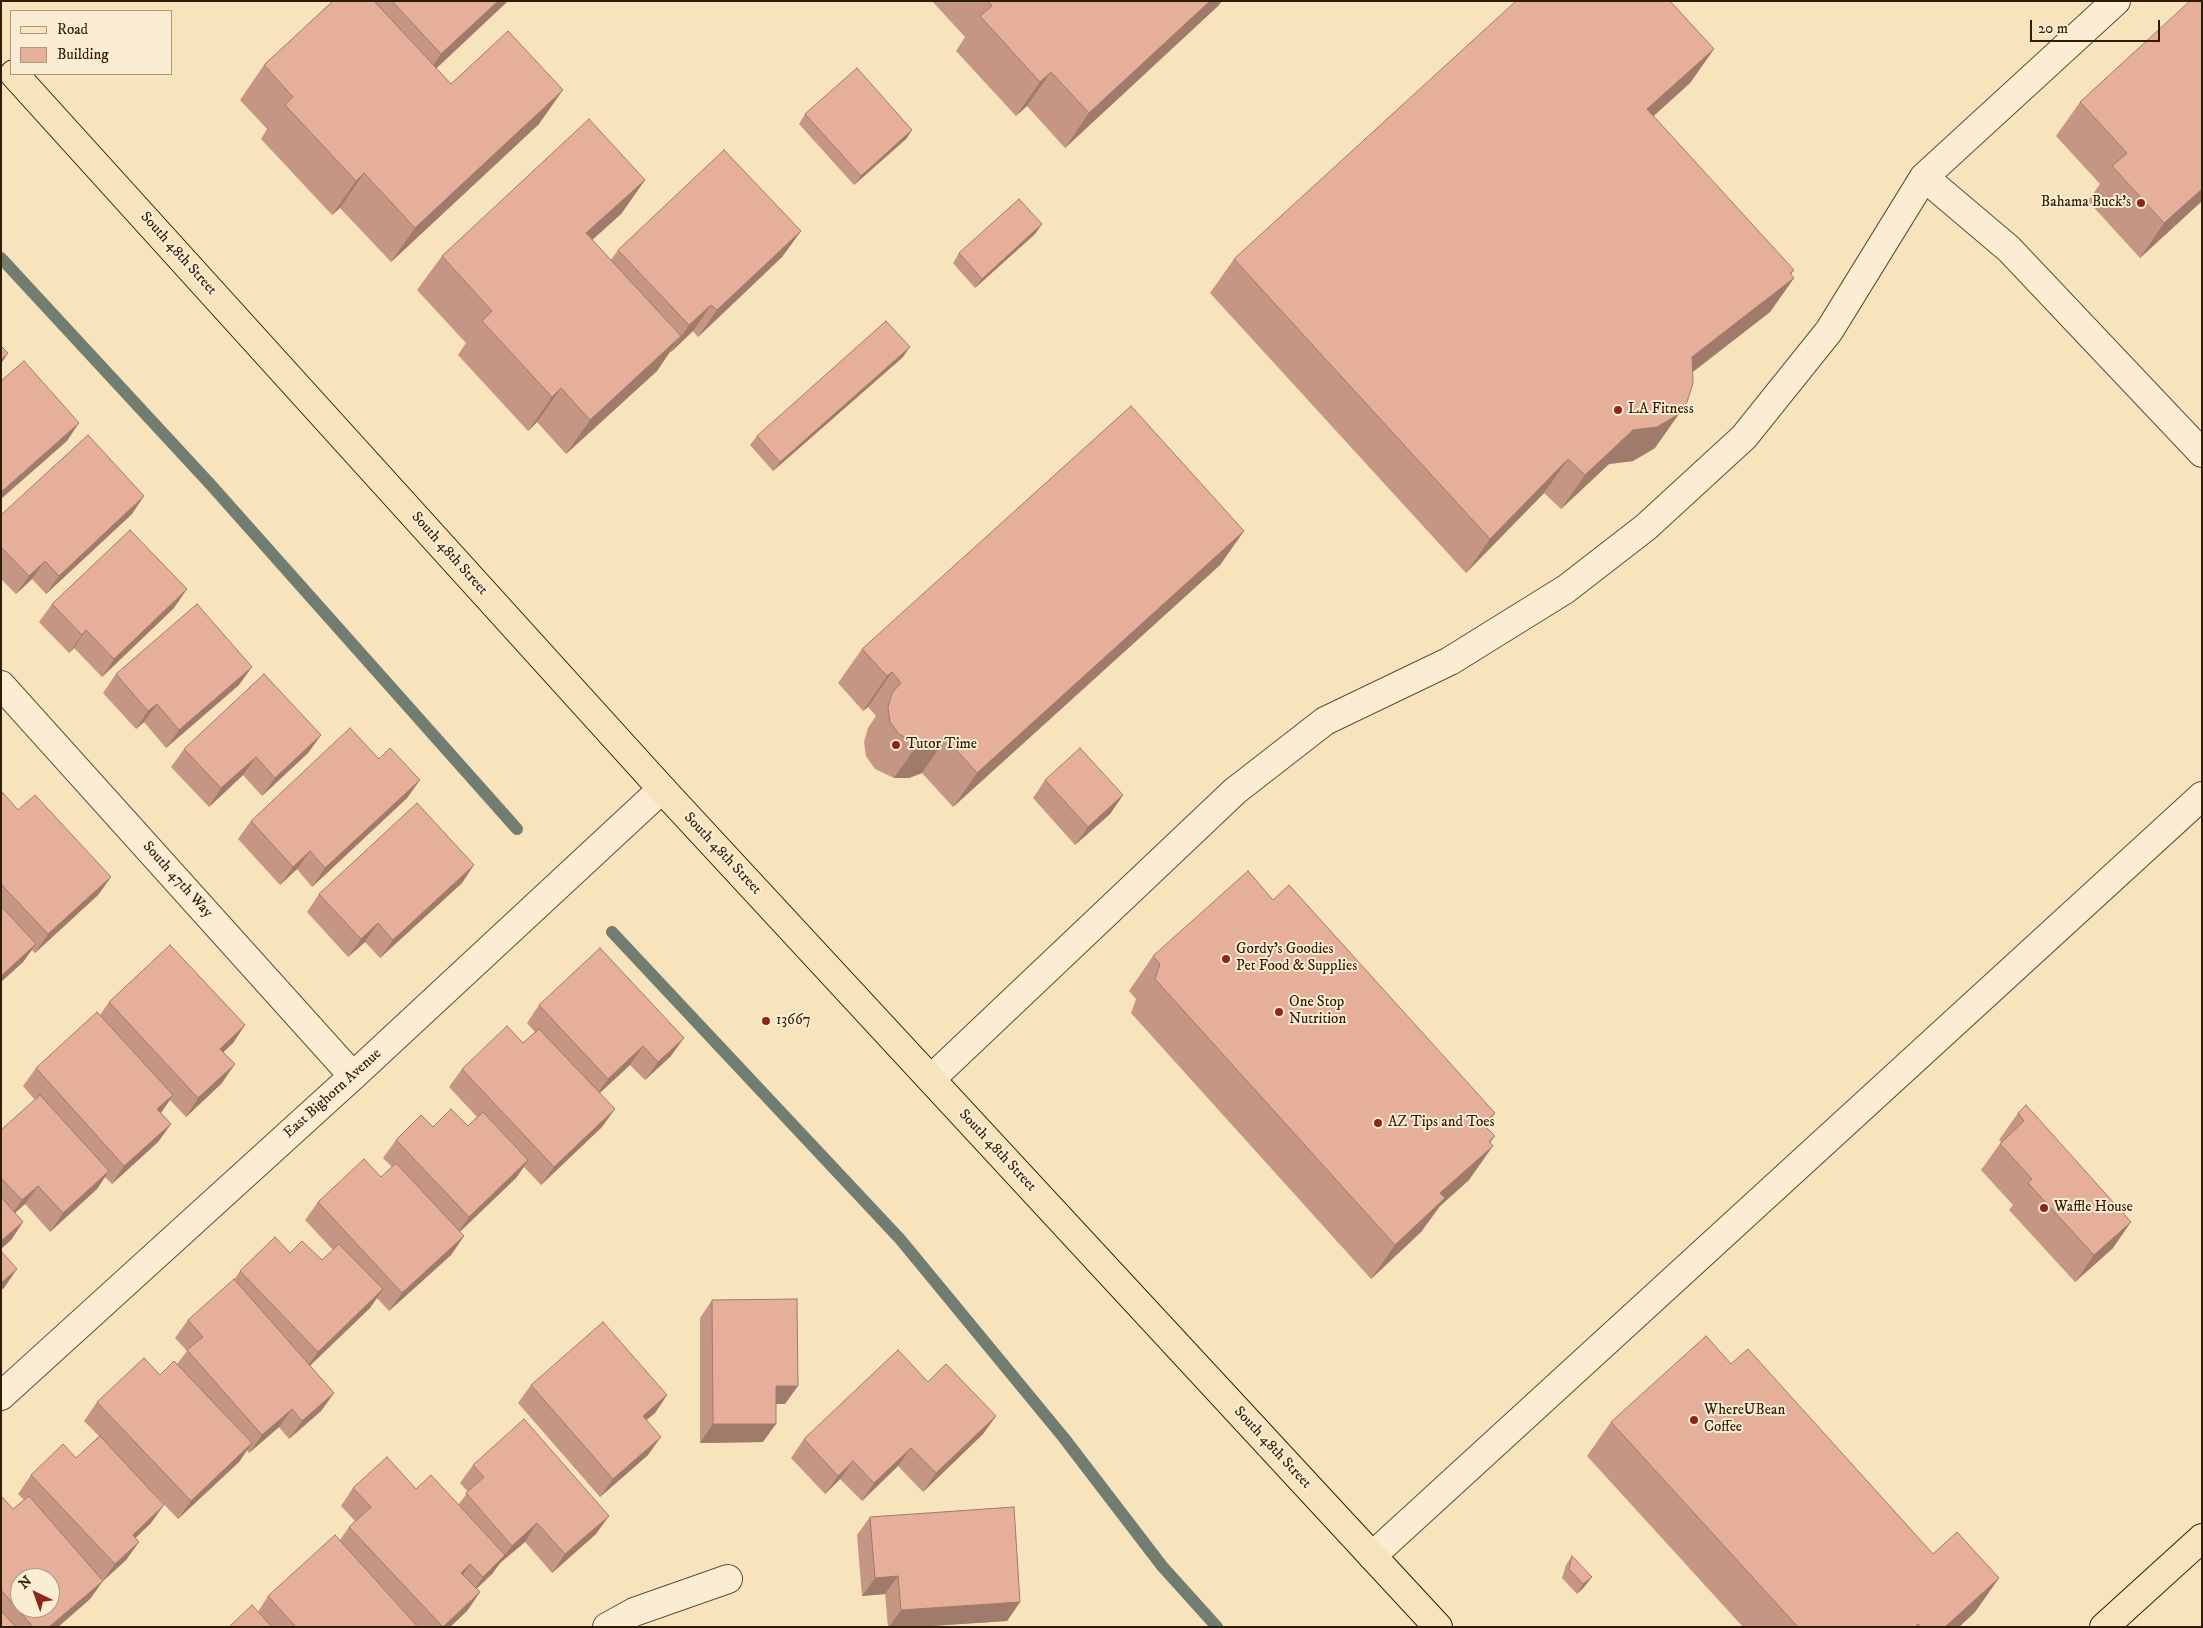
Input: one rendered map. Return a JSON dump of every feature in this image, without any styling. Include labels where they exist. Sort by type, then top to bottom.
[{"type":"main road","points":[[1,60],[10,70]]},
{"type":"main road","name":"South 48th Street","points":[[15,75],[662,789],[1438,1627]]},
{"type":"main road","points":[[2104,1627],[2202,1538]]},
{"type":"street","points":[[931,1079],[1235,791],[1325,721],[1450,661],[1566,589],[1646,527],[1744,437],[1830,331],[1924,177],[2116,1]]},
{"type":"street","points":[[1924,177],[2009,249],[2202,453]]},
{"type":"street","name":"South 47th Way","points":[[6,701],[353,1076]]},
{"type":"street","name":"East Bighorn Avenue","points":[[1,1396],[353,1076],[662,789]]},
{"type":"street","points":[[1372,1556],[2202,796]]},
{"type":"street","points":[[607,1627],[634,1612],[728,1579]]},
{"type":"building","points":[[333,1],[374,1],[451,84],[508,31],[563,90],[415,228],[364,173],[356,181],[285,105],[293,97],[264,65]]},
{"type":"building","points":[[392,1],[498,1],[441,54]]},
{"type":"building","points":[[988,1],[1210,1],[1089,113],[1051,72],[1040,82],[980,16],[992,6]]},
{"type":"building","points":[[1516,1],[1670,1],[1714,49],[1647,109],[1794,270],[1790,273],[1794,278],[1692,357],[1693,383],[1687,402],[1679,414],[1657,427],[1633,430],[1585,475],[1568,459],[1490,539],[1234,259]]},
{"type":"building","points":[[2190,1],[2202,1],[2202,189],[2164,223],[2112,166],[2127,153],[2080,102]]},
{"type":"building","points":[[857,68],[912,130],[861,176],[805,114]]},
{"type":"building","points":[[589,119],[645,180],[586,233],[681,336],[590,420],[561,388],[552,397],[482,321],[492,311],[442,256]]},
{"type":"building","points":[[724,150],[801,231],[717,310],[711,305],[689,325],[618,250]]},
{"type":"building","points":[[1019,199],[1042,224],[982,279],[959,253]]},
{"type":"building","points":[[886,321],[910,347],[780,462],[757,436]]},
{"type":"building","points":[[1,346],[8,353],[1,360]]},
{"type":"building","points":[[24,361],[79,423],[1,492],[1,381]]},
{"type":"building","points":[[1131,406],[1244,531],[977,773],[946,738],[933,744],[918,744],[899,734],[890,722],[888,707],[892,693],[901,683],[892,672],[887,676],[862,649]]},
{"type":"building","points":[[88,435],[144,496],[59,576],[45,561],[29,576],[1,547],[1,515]]},
{"type":"building","points":[[130,530],[187,589],[114,659],[86,630],[82,635],[52,604]]},
{"type":"building","points":[[197,604],[252,667],[179,730],[157,704],[148,711],[116,674]]},
{"type":"building","points":[[264,674],[321,735],[275,778],[256,757],[221,788],[184,749]]},
{"type":"building","points":[[350,728],[379,759],[390,748],[420,780],[325,868],[310,851],[293,867],[251,821]]},
{"type":"building","points":[[1080,748],[1123,795],[1088,827],[1045,780]]},
{"type":"building","points":[[3,793],[18,810],[35,795],[111,877],[48,934],[1,884],[1,795]]},
{"type":"building","points":[[417,803],[474,865],[393,940],[378,923],[361,939],[319,894]]},
{"type":"building","points":[[1248,871],[1273,900],[1289,885],[1495,1113],[1483,1124],[1495,1136],[1489,1141],[1493,1146],[1440,1193],[1445,1198],[1395,1245],[1155,979],[1160,964],[1153,956]]},
{"type":"building","points":[[1,906],[36,944],[1,976]]},
{"type":"building","points":[[170,945],[245,1025],[220,1049],[235,1064],[198,1098],[109,1002]]},
{"type":"building","points":[[600,948],[684,1038],[658,1062],[643,1046],[608,1079],[539,1005]]},
{"type":"building","points":[[97,1012],[173,1095],[157,1109],[171,1124],[124,1166],[36,1068]]},
{"type":"building","points":[[507,1026],[523,1043],[539,1029],[615,1109],[554,1167],[462,1069]]},
{"type":"building","points":[[40,1095],[109,1171],[63,1213],[38,1186],[22,1200],[1,1178],[1,1130]]},
{"type":"building","points":[[2026,1105],[2131,1222],[2094,1255],[2028,1183],[2032,1179],[2000,1144],[2024,1121],[2018,1113]]},
{"type":"building","points":[[451,1109],[468,1126],[483,1112],[528,1160],[469,1217],[396,1140],[421,1115],[433,1127]]},
{"type":"building","points":[[364,1159],[381,1177],[396,1163],[464,1236],[402,1293],[318,1202]]},
{"type":"building","points":[[1,1197],[23,1222],[1,1241]]},
{"type":"building","points":[[275,1237],[290,1253],[302,1241],[322,1260],[339,1244],[383,1289],[318,1352],[240,1271]]},
{"type":"building","points":[[1,1251],[17,1269],[1,1283]]},
{"type":"building","points":[[234,1279],[334,1393],[302,1421],[292,1409],[262,1435],[187,1350],[203,1337],[188,1320]]},
{"type":"building","points":[[797,1299],[798,1386],[776,1386],[776,1424],[713,1424],[712,1300]]},
{"type":"building","points":[[603,1322],[667,1395],[643,1416],[661,1437],[613,1479],[531,1385]]},
{"type":"building","points":[[1706,1336],[1731,1364],[1748,1349],[1933,1554],[1957,1532],[1999,1578],[1945,1627],[1921,1627],[1918,1624],[1915,1627],[1798,1627],[1611,1422]]},
{"type":"building","points":[[898,1350],[928,1382],[946,1364],[996,1416],[936,1473],[911,1448],[874,1483],[853,1461],[838,1476],[804,1439]]},
{"type":"building","points":[[144,1358],[160,1375],[174,1361],[252,1443],[191,1501],[97,1402]]},
{"type":"building","points":[[524,1419],[609,1516],[565,1554],[537,1523],[512,1546],[466,1493],[484,1477],[473,1465]]},
{"type":"building","points":[[100,1436],[164,1505],[133,1535],[139,1542],[115,1564],[31,1475],[63,1444],[76,1458]]},
{"type":"building","points":[[387,1457],[416,1489],[431,1475],[505,1555],[483,1577],[470,1564],[461,1573],[480,1592],[443,1627],[349,1527],[371,1507],[353,1488]]},
{"type":"building","points":[[1,1496],[13,1509],[29,1496],[103,1581],[60,1618],[60,1568],[10,1568],[10,1600],[1,1590]]},
{"type":"building","points":[[1014,1507],[1020,1602],[901,1610],[898,1576],[875,1578],[870,1517]]},
{"type":"building","points":[[335,1535],[418,1627],[296,1627],[268,1596]]},
{"type":"building","points":[[1572,1556],[1592,1577],[1583,1584],[1569,1569]]},
{"type":"building","points":[[252,1605],[272,1627],[229,1627]]},
{"type":"building","points":[[1,1611],[16,1627],[1,1627]]},
{"type":"building","points":[[25,1618],[60,1618],[49,1627],[33,1627]]},
{"type":"waterway","points":[[1,258],[211,485],[517,829]]},
{"type":"waterway","points":[[612,932],[900,1239],[1064,1438],[1162,1566],[1217,1627]]},
{"type":"place","name":"Bahama Buck's","points":[[2141,203]]},
{"type":"place","name":"LA Fitness","points":[[1618,410]]},
{"type":"place","name":"Tutor Time","points":[[896,745]]},
{"type":"place","name":"Gordy's Goodies Pet Food & Supplies","points":[[1226,959]]},
{"type":"place","name":"One Stop Nutrition","points":[[1279,1012]]},
{"type":"place","name":"13667","points":[[766,1021]]},
{"type":"place","name":"AZ Tips and Toes","points":[[1378,1123]]},
{"type":"place","name":"Waffle House","points":[[2044,1208]]},
{"type":"place","name":"WhereUBean Coffee","points":[[1694,1420]]}]
